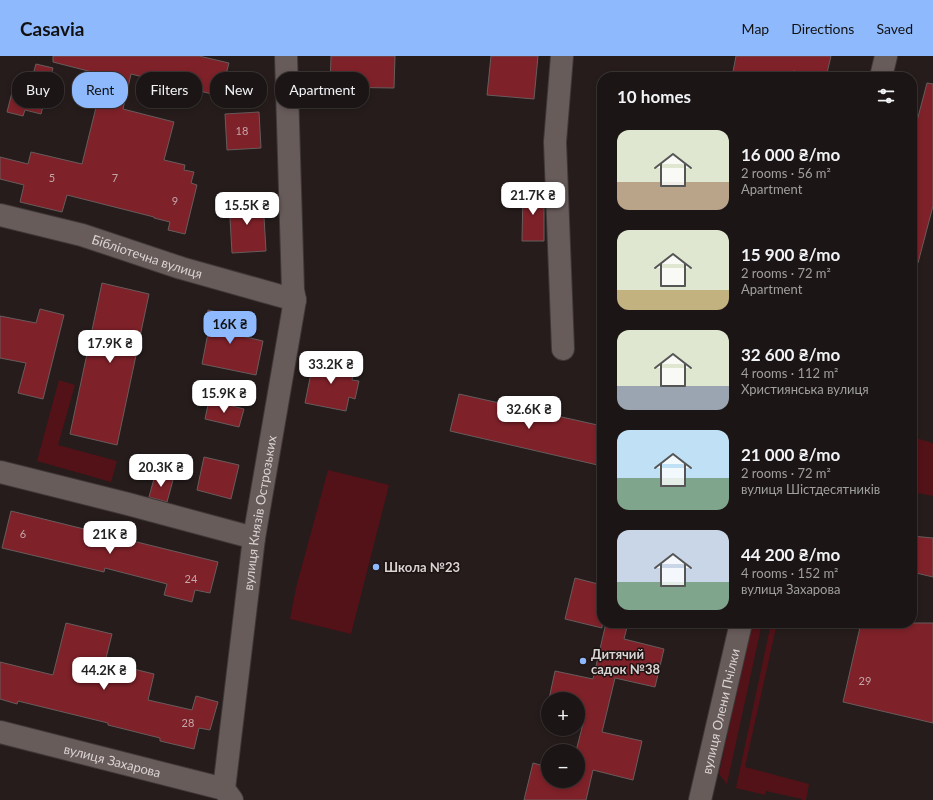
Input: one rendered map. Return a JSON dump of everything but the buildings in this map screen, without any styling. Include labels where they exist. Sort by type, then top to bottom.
[{"type":"street","name":"вулиця Князів Острозьких","points":[[228,794],[254,538],[294,300],[286,56]]},
{"type":"street","points":[[562,56],[555,142],[564,349]]},
{"type":"street","points":[[881,72],[886,56]]},
{"type":"street","name":"Бібліотечна вулиця","points":[[0,215],[82,235],[181,268],[294,300]]},
{"type":"street","points":[[0,472],[128,504],[254,538]]},
{"type":"street","name":"вулиця Олени Пчілки","points":[[700,800],[740,628]]},
{"type":"street","name":"вулиця Захарова","points":[[0,732],[228,794]]},
{"type":"shaded area","points":[[59,380],[75,385],[58,445],[117,461],[111,482],[37,461]]},
{"type":"shaded area","points":[[917,438],[933,443],[933,496],[917,493]]},
{"type":"shaded area","points":[[328,470],[389,485],[351,634],[290,619],[296,588]]},
{"type":"shaded area","points":[[751,628],[761,628],[727,784],[719,774]]},
{"type":"shaded area","points":[[770,628],[776,628],[745,767],[809,784],[806,800],[766,791],[765,795],[736,788]]},
{"type":"place","name":"Школа №23","points":[[376,567]]},
{"type":"place","name":"Дитячий садок №38","points":[[583,661]]}]
